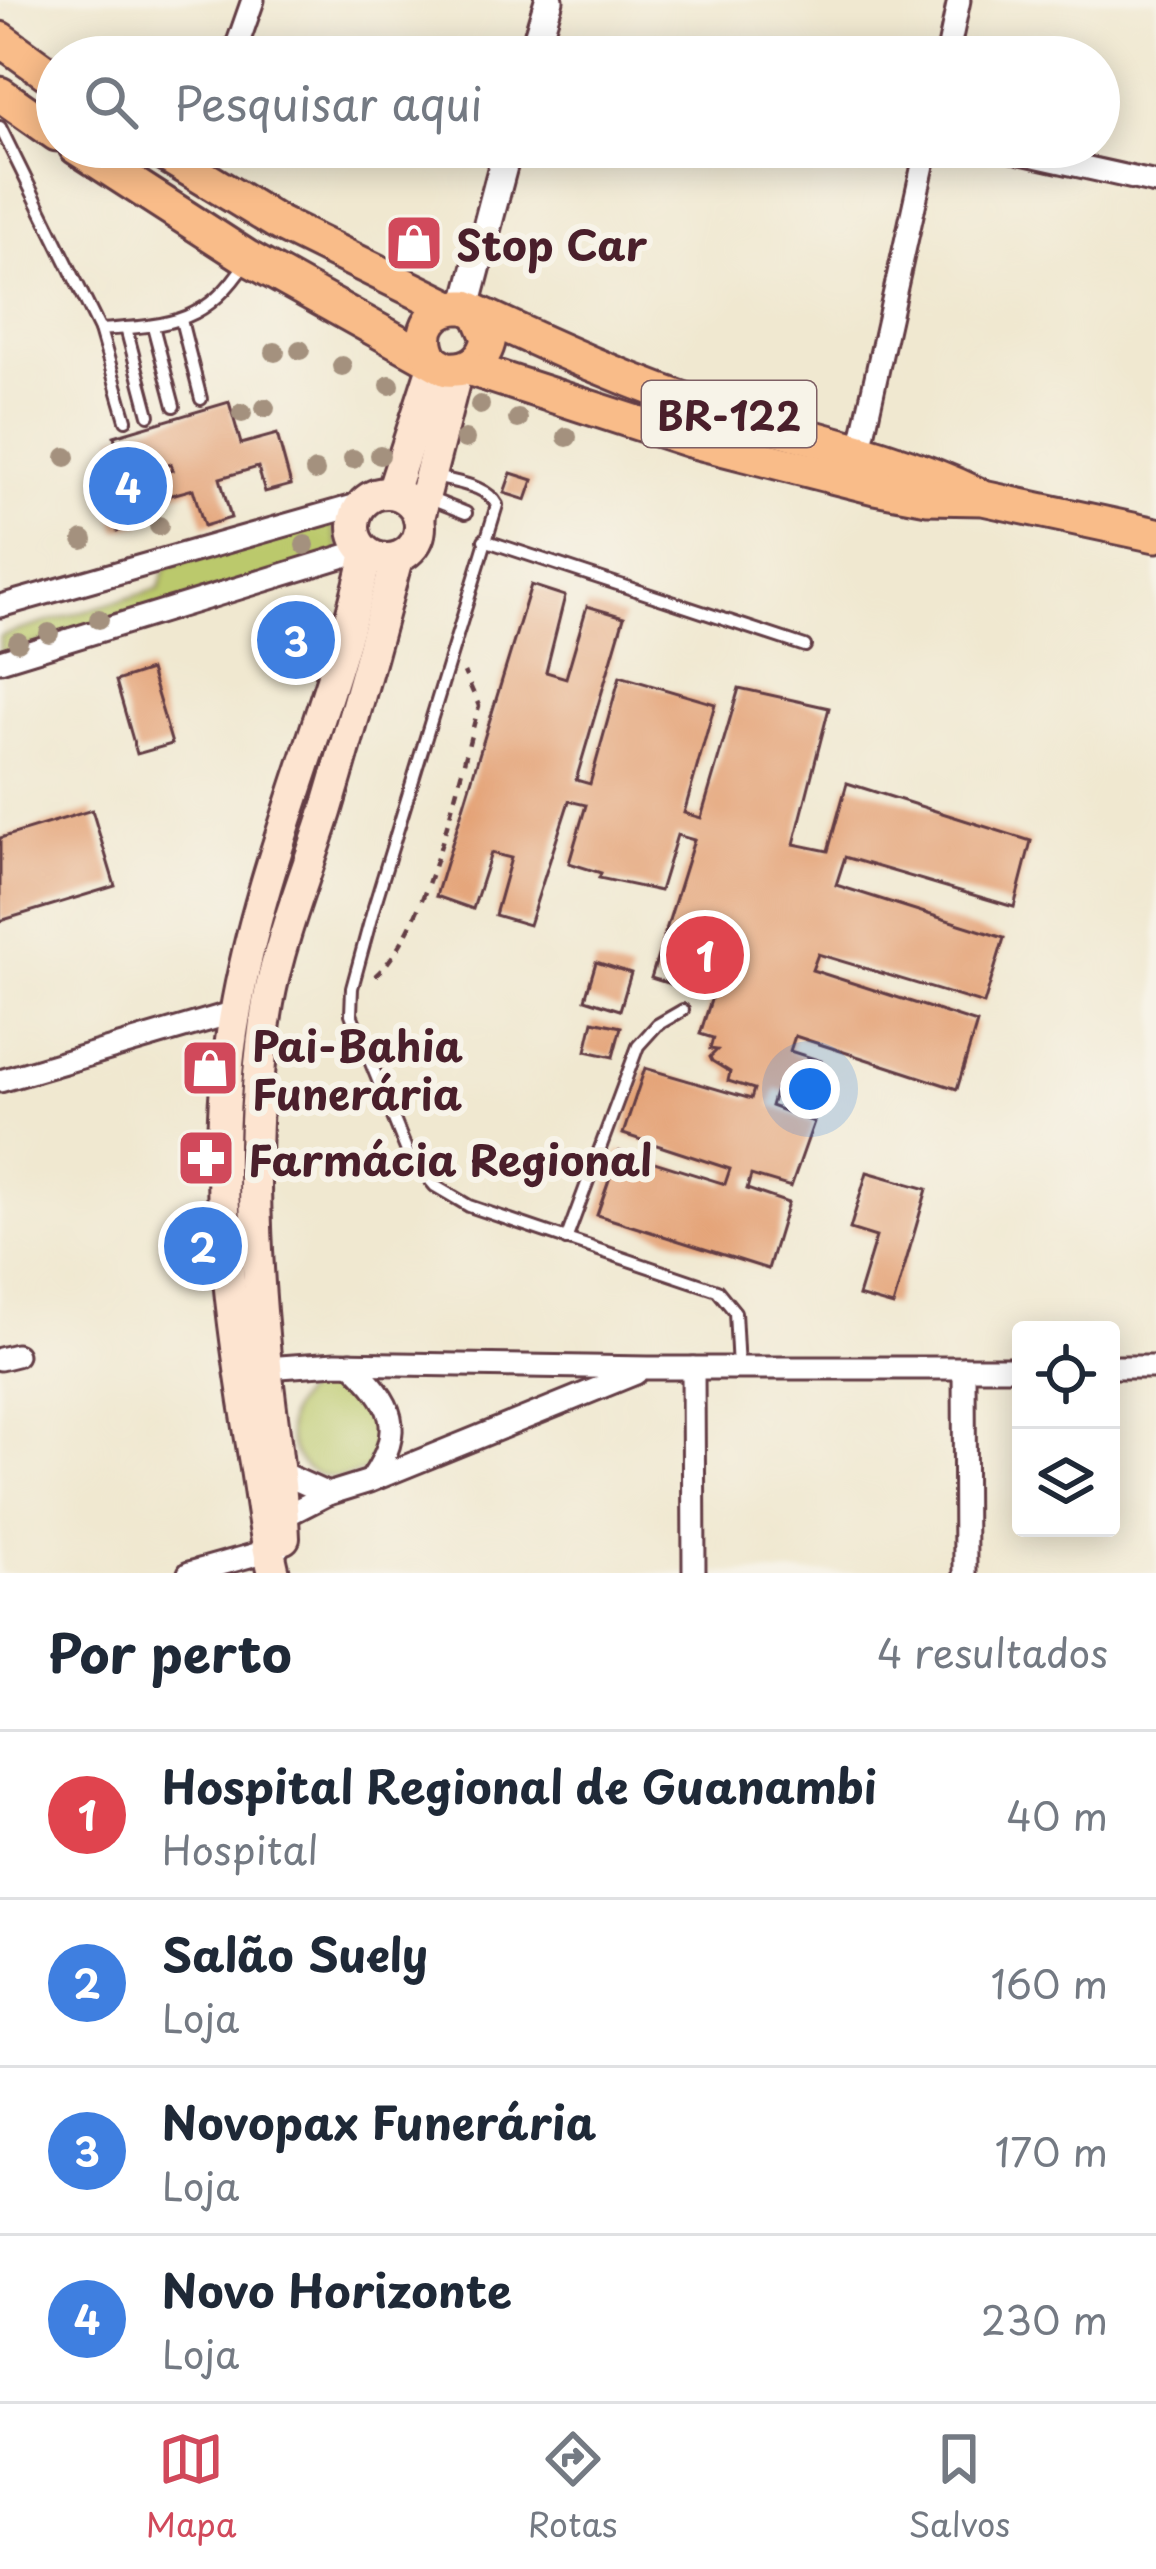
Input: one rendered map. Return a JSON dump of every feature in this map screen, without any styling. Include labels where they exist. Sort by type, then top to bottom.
[{"type":"main road","points":[[0,39],[36,65]]},
{"type":"main road","points":[[0,94],[36,119]]},
{"type":"main road","name":"BR-122","points":[[109,168],[248,258],[448,364],[690,440],[856,467]]},
{"type":"main road","name":"BR-122","points":[[206,168],[280,224],[465,310],[614,375],[722,412],[928,497],[983,498],[1156,536]]},
{"type":"main road","points":[[448,364],[413,547],[376,553],[358,542],[354,521],[378,498],[448,364],[488,346],[487,329],[465,310],[432,318],[426,330],[426,348],[448,364]]},
{"type":"main road","points":[[378,498],[410,503],[424,497]]},
{"type":"main road","points":[[268,1467],[232,1329],[223,1175],[227,1071],[235,1012],[261,906],[376,553]]},
{"type":"main road","points":[[275,1548],[256,1154],[268,1001],[376,553]]},
{"type":"street","points":[[240,36],[253,0]]},
{"type":"street","points":[[538,36],[549,0]]},
{"type":"street","points":[[951,36],[959,0]]},
{"type":"street","points":[[465,310],[502,168]]},
{"type":"street","points":[[856,467],[922,168]]},
{"type":"street","points":[[1088,168],[1156,183]]},
{"type":"street","points":[[0,605],[378,498]]},
{"type":"street","points":[[0,661],[376,553]]},
{"type":"street","points":[[0,1081],[235,1012]]},
{"type":"street","points":[[350,1363],[381,1394],[392,1426],[390,1447],[370,1481]]},
{"type":"street","points":[[266,1368],[350,1363],[1012,1368]]},
{"type":"street","points":[[1120,1367],[1156,1367]]},
{"type":"street","points":[[189,1573],[275,1548],[328,1494],[647,1368]]},
{"type":"street","points":[[693,1368],[694,1573]]},
{"type":"street","points":[[964,1368],[964,1573]]},
{"type":"street","points":[[268,1467],[328,1494]]},
{"type":"lane","points":[[0,127],[100,330],[126,420]]},
{"type":"lane","points":[[100,330],[181,320],[219,295],[248,258]]},
{"type":"lane","points":[[181,320],[201,399]]},
{"type":"lane","points":[[153,326],[173,406]]},
{"type":"lane","points":[[126,328],[149,415]]},
{"type":"lane","points":[[424,497],[494,496],[497,505],[486,520],[352,988],[351,1014],[408,1154],[424,1177],[469,1206],[724,1295],[739,1332],[738,1368]]},
{"type":"lane","points":[[424,497],[466,513]]},
{"type":"lane","points":[[484,540],[805,646]]},
{"type":"lane","points":[[566,1240],[638,1046],[657,1025],[683,1010]]},
{"type":"path","points":[[352,988],[394,960],[421,904],[479,706],[452,651]]},
{"type":"green space","points":[[331,518],[341,555],[0,654],[0,636],[159,589],[166,566]]},
{"type":"green space","points":[[342,1378],[359,1383],[388,1424],[368,1469],[339,1477],[316,1473],[300,1460],[290,1442],[289,1421],[296,1401],[314,1386]]},
{"type":"building","points":[[229,402],[241,444],[277,434],[291,485],[265,492],[258,467],[220,478],[231,518],[204,526],[193,489],[139,504],[144,523],[117,531],[105,489],[173,470],[171,464],[125,477],[114,436]]},
{"type":"building","points":[[511,473],[533,480],[526,500],[504,493]]},
{"type":"building","points":[[531,585],[565,596],[546,672],[566,678],[587,606],[624,617],[576,780],[590,784],[620,676],[715,704],[684,813],[701,818],[739,688],[829,708],[794,844],[828,851],[847,783],[1031,841],[1014,907],[845,857],[836,885],[1004,938],[984,1004],[818,954],[812,970],[977,1023],[957,1089],[795,1036],[790,1051],[821,1061],[809,1099],[776,1089],[771,1106],[814,1122],[791,1187],[751,1175],[747,1189],[788,1203],[768,1269],[597,1215],[619,1151],[725,1184],[730,1169],[623,1134],[645,1068],[751,1099],[754,1089],[728,1081],[730,1072],[710,1057],[717,1050],[710,1049],[713,1038],[700,1034],[712,997],[651,978],[694,840],[677,835],[660,891],[599,878],[601,873],[569,863],[586,805],[569,801],[529,925],[495,915],[511,858],[491,853],[473,909],[436,896]]},
{"type":"building","points":[[150,670],[172,744],[137,754],[116,681]]},
{"type":"building","points":[[92,810],[115,886],[0,921],[0,838]]},
{"type":"building","points":[[596,962],[631,973],[620,1010],[585,999]]},
{"type":"building","points":[[593,1021],[621,1027],[613,1057],[586,1051]]},
{"type":"building","points":[[867,1172],[927,1189],[893,1306],[858,1296],[876,1237],[850,1229]]},
{"type":"place","name":"Stop Car","points":[[414,243]]},
{"type":"place","name":"Novo Horizonte","points":[[128,486]]},
{"type":"place","name":"Novopax Funerária","points":[[296,640]]},
{"type":"place","name":"Hospital Regional de Guanambi","points":[[705,955]]},
{"type":"place","name":"Pai-Bahia Funerária","points":[[210,1068]]},
{"type":"place","name":"Farmácia Regional","points":[[206,1158]]},
{"type":"place","name":"Salão Suely","points":[[203,1246]]}]
